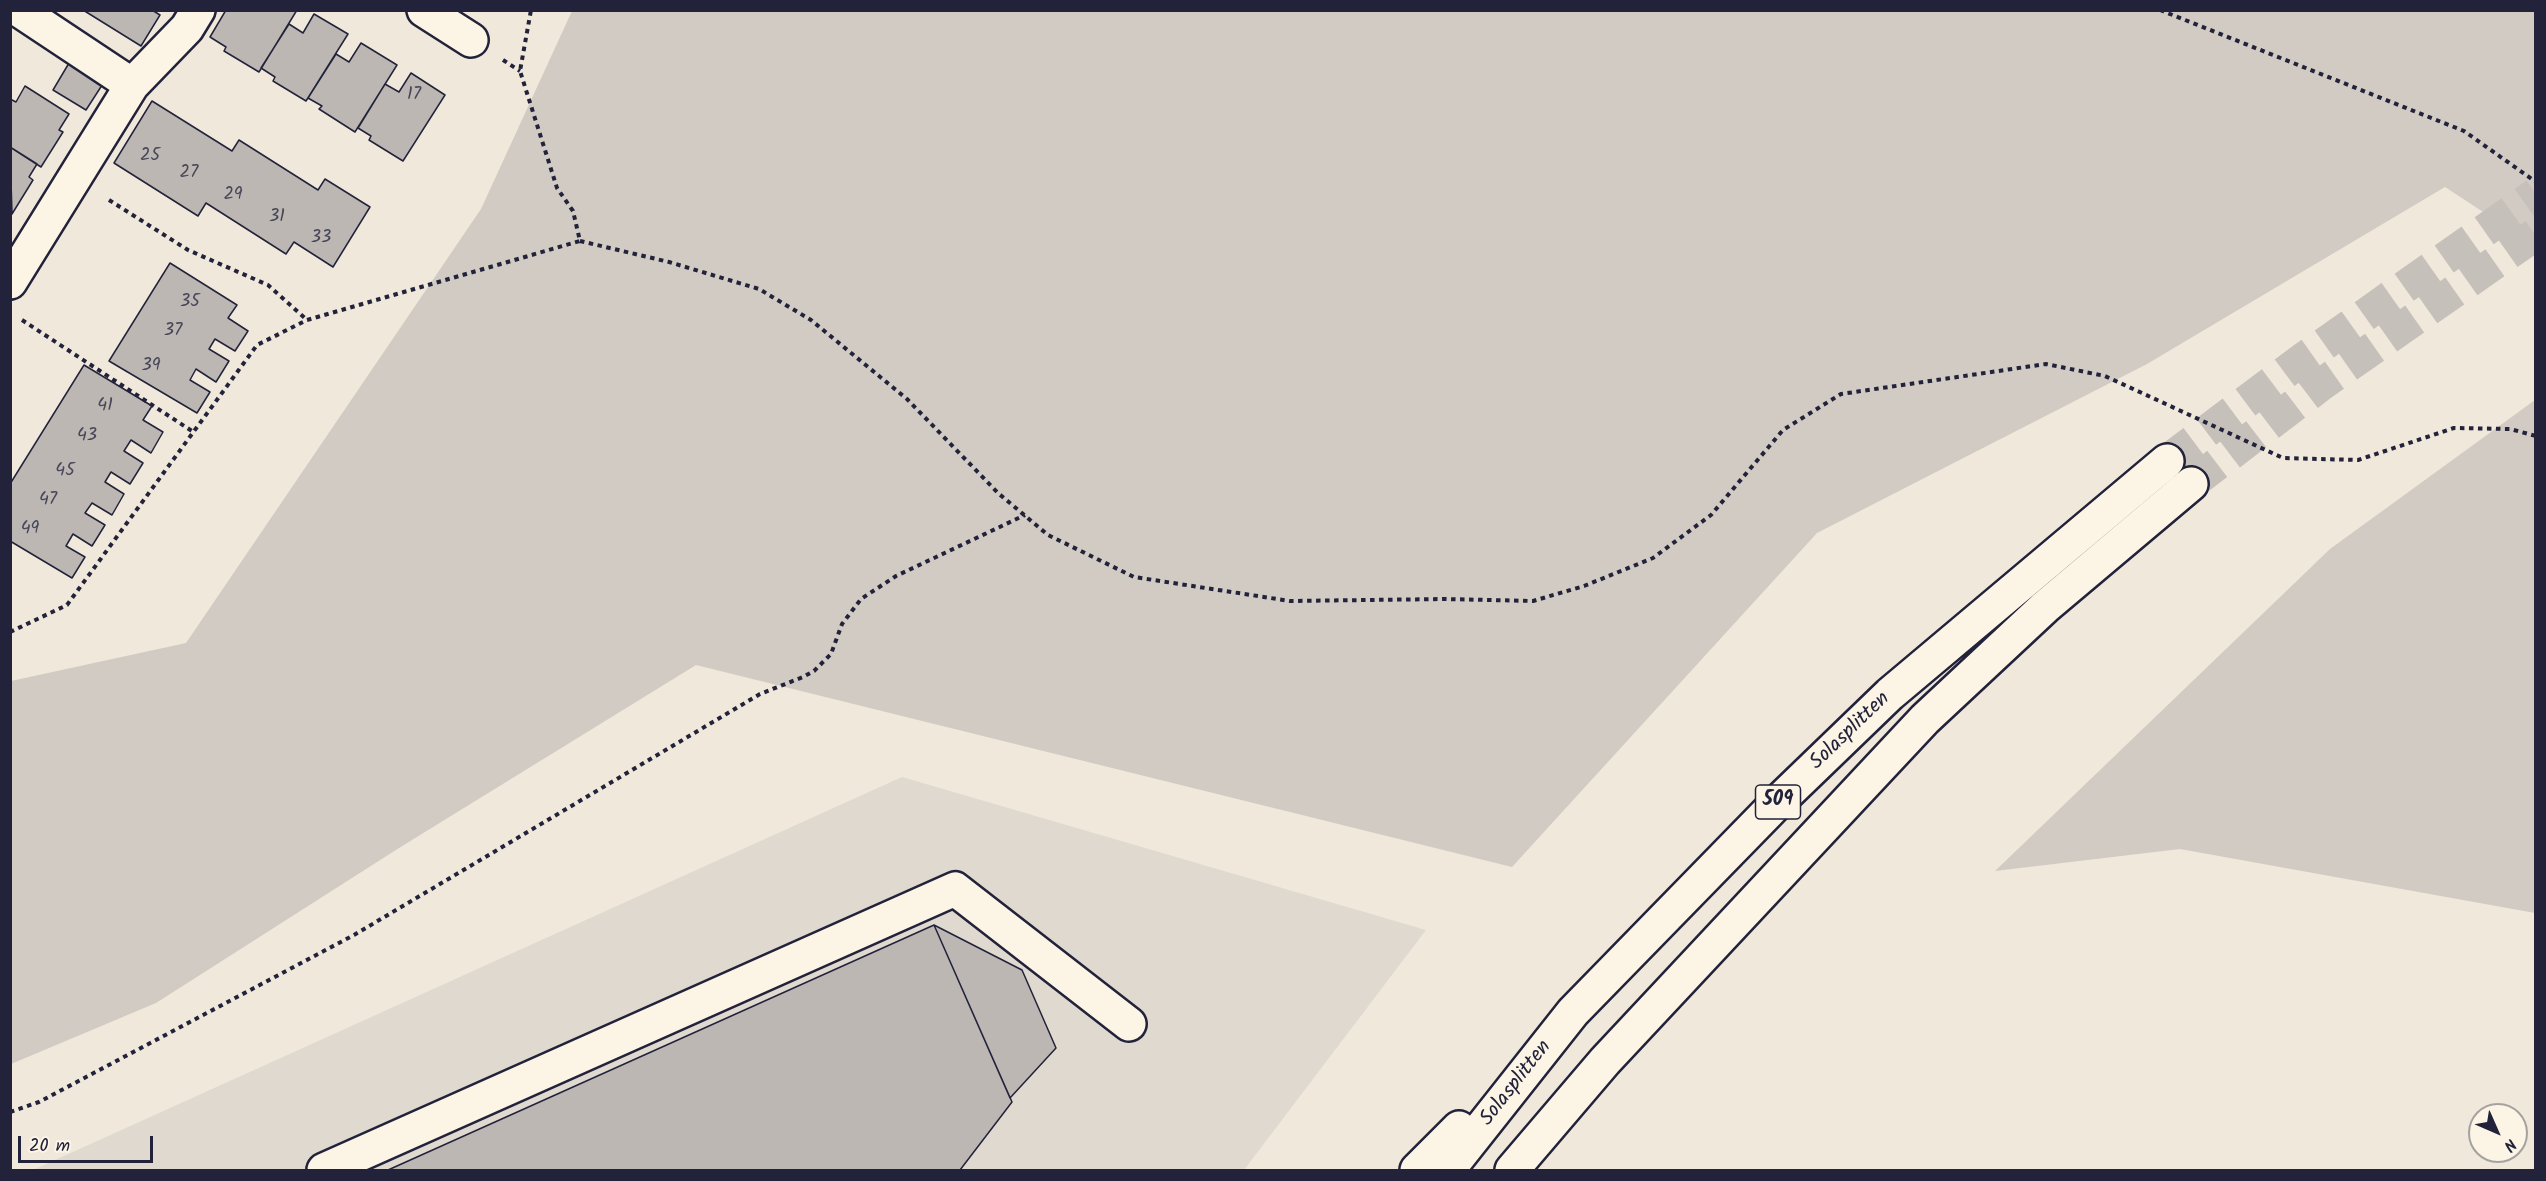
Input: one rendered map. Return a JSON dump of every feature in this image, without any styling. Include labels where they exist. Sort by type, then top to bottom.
[{"type":"main road","points":[[19,10],[132,85]]},
{"type":"main road","points":[[10,282],[132,85],[187,28],[198,10]]},
{"type":"main road","points":[[424,10],[471,40]]},
{"type":"main road","name":"Solasplitten","points":[[1448,1170],[1574,1011],[1776,804],[1890,694],[2167,461]]},
{"type":"main road","name":"Solasplitten","points":[[1512,1170],[1605,1061],[1925,719],[2045,607],[2191,484]]},
{"type":"main road","points":[[324,1170],[955,889],[1129,1024]]},
{"type":"main road","name":"509","points":[[1417,1170],[1574,1011]]},
{"type":"main road","name":"509","points":[[1531,1170],[1605,1061]]},
{"type":"path","points":[[531,10],[520,70],[557,188],[573,211],[580,242]]},
{"type":"path","points":[[2160,10],[2464,131],[2535,182]]},
{"type":"path","points":[[75,178],[188,250],[268,285],[307,320]]},
{"type":"path","points":[[10,632],[67,605],[258,345],[307,320],[580,242],[669,262],[759,289],[811,320],[908,399],[998,493],[1048,535],[1134,577],[1290,601],[1445,599],[1533,601],[1584,586],[1653,558],[1711,515],[1783,430],[1841,394],[2046,363],[2105,376],[2283,458],[2358,460],[2454,428],[2510,429],[2535,436]]},
{"type":"path","points":[[20,319],[195,433]]},
{"type":"path","points":[[10,1112],[39,1102],[354,935],[760,694],[814,671],[831,654],[842,624],[861,599],[896,576],[1025,515]]},
{"type":"shaded area","points":[[572,11],[2535,11],[2535,246],[2445,187],[2147,364],[1817,533],[1512,867],[696,665],[399,848],[156,1003],[11,1064],[11,681],[186,643],[481,209]]},
{"type":"shaded area","points":[[2535,400],[2535,913],[2180,849],[1995,871],[2330,549]]},
{"type":"shaded area","points":[[902,777],[1426,930],[1244,1170],[33,1170]]},
{"type":"building","points":[[83,10],[152,10],[160,15],[141,46]]},
{"type":"building","points":[[226,10],[297,10],[259,72],[224,51],[226,47],[210,37]]},
{"type":"building","points":[[314,14],[348,34],[306,101],[273,81],[275,77],[261,68],[289,24],[303,33]]},
{"type":"building","points":[[361,43],[397,65],[355,132],[319,109],[322,106],[308,98],[336,54],[349,62]]},
{"type":"building","points":[[72,58],[106,79],[86,110],[53,90]]},
{"type":"building","points":[[411,73],[445,95],[403,161],[369,140],[371,136],[358,128],[385,84],[399,92]]},
{"type":"building","points":[[25,86],[69,114],[59,130],[63,132],[41,167],[10,147],[10,99],[16,102]]},
{"type":"building","points":[[152,101],[232,151],[239,140],[318,190],[325,179],[370,207],[333,267],[294,242],[286,254],[206,203],[198,216],[114,163]]},
{"type":"building","points":[[10,147],[37,164],[29,177],[33,180],[12,214]]},
{"type":"building","points":[[170,263],[237,305],[228,318],[248,331],[235,351],[215,339],[209,349],[229,361],[216,382],[196,369],[190,380],[210,392],[197,413],[109,361]]},
{"type":"building","points":[[84,365],[152,406],[143,420],[163,432],[151,453],[131,440],[124,451],[143,463],[130,484],[111,472],[105,482],[124,494],[112,515],[92,503],[85,513],[105,525],[92,546],[73,534],[66,546],[85,557],[72,578],[10,541],[10,484]]},
{"type":"building","points":[[934,925],[1022,970],[1056,1048],[1010,1098]]},
{"type":"building","points":[[934,925],[1012,1102],[960,1170],[388,1170]]},
{"type":"tunnel","points":[[2167,461],[2303,359],[2536,194]]},
{"type":"tunnel","points":[[2191,484],[2322,384],[2536,234]]}]
